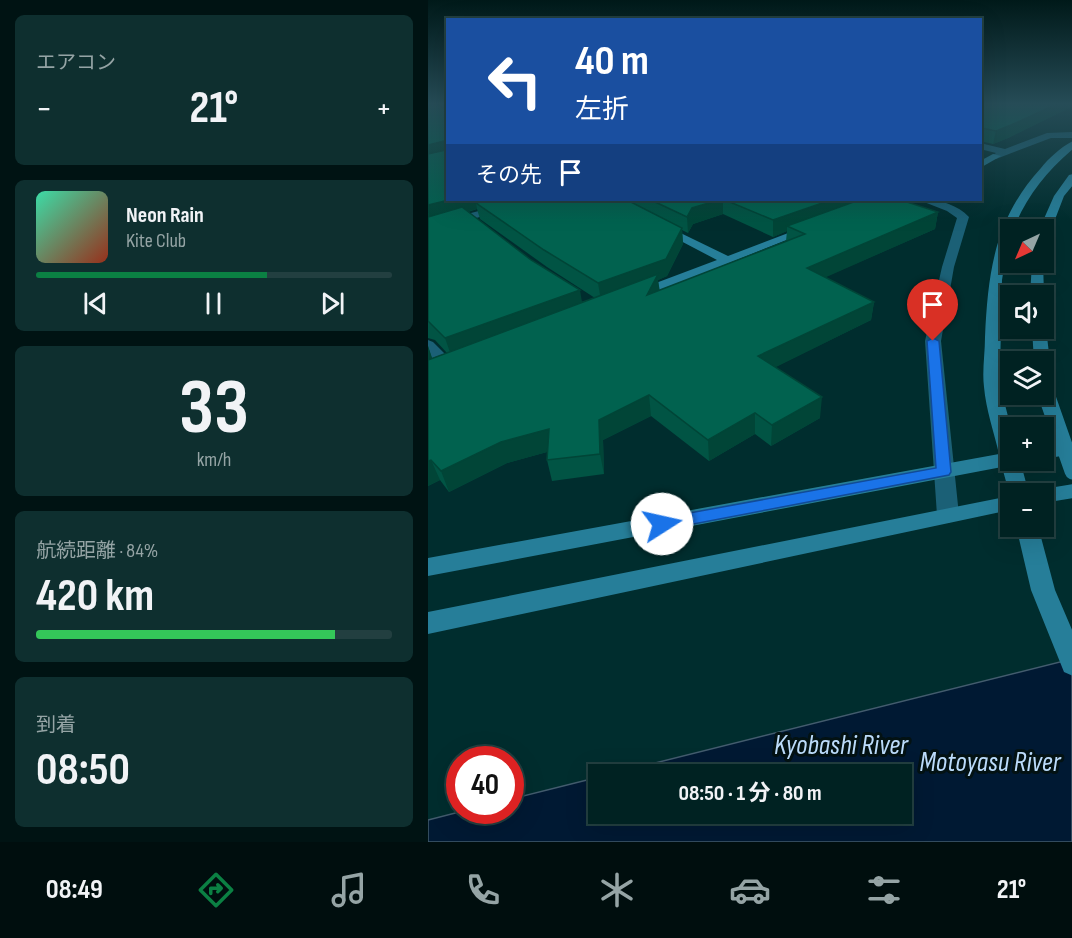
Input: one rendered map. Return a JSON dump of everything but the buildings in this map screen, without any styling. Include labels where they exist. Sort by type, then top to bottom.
[{"type":"street","points":[[982,164],[1028,143]]},
{"type":"street","points":[[1000,419],[993,391],[993,290],[998,255],[1008,226],[1033,180],[1073,144]]},
{"type":"street","points":[[982,147],[1000,154]]},
{"type":"street","points":[[1049,219],[1069,181]]},
{"type":"street","points":[[428,228],[529,201]]},
{"type":"street","points":[[927,201],[951,209],[963,217],[948,267],[933,341],[948,515]]},
{"type":"street","points":[[649,220],[727,260]]},
{"type":"street","points":[[621,301],[821,224]]},
{"type":"street","points":[[428,345],[450,367]]},
{"type":"street","points":[[1050,405],[1073,471]]},
{"type":"street","points":[[1054,451],[1073,448]]},
{"type":"street","points":[[428,567],[1000,462]]},
{"type":"street","points":[[1054,494],[1073,491]]},
{"type":"street","points":[[428,623],[1000,505]]},
{"type":"street","points":[[1030,537],[1043,590],[1073,664]]},
{"type":"water","name":"Motoyasu River","points":[[1072,659],[1072,842],[428,842],[428,820],[446,815],[446,824],[524,824],[524,796],[588,780],[588,824],[912,824],[912,764],[651,764]]},
{"type":"route","points":[[662,524],[943,472],[933,341]]},
{"type":"water label","name":"Kyobashi River","points":[[841,745]]}]
